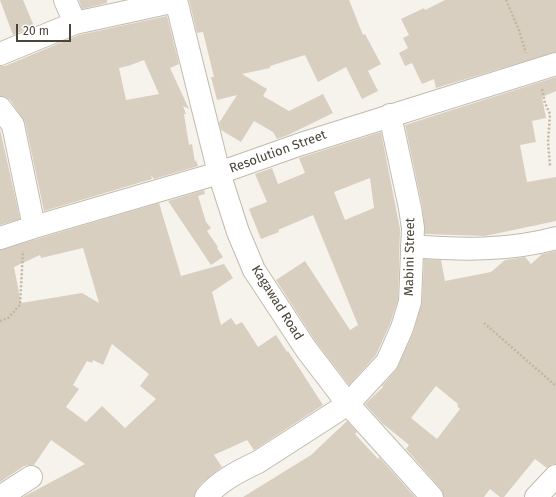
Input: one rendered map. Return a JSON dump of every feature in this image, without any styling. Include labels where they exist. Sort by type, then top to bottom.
[{"type":"street","points":[[65,0],[75,23]]},
{"type":"street","points":[[0,54],[75,23],[176,1]]},
{"type":"street","name":"Kagawad Road","points":[[176,1],[219,173],[238,232],[254,270],[306,349],[348,404],[432,497]]},
{"type":"street","name":"Resolution Street","points":[[0,238],[219,173],[390,115],[542,68]]},
{"type":"street","points":[[0,108],[13,125],[29,229]]},
{"type":"street","name":"Mabini Street","points":[[206,497],[214,487],[242,469],[258,462],[348,404],[387,362],[402,328],[410,302],[413,228],[390,115]]},
{"type":"street","points":[[412,246],[447,249],[501,248],[536,244],[556,238]]},
{"type":"street","points":[[536,497],[556,476]]},
{"type":"street","points":[[0,497],[31,477]]},
{"type":"path","points":[[506,0],[519,30],[542,68],[545,103],[550,114],[548,142],[550,166]]},
{"type":"path","points":[[0,321],[8,318],[20,305],[29,229]]},
{"type":"path","points":[[484,323],[556,386]]},
{"type":"building","points":[[0,0],[23,0],[34,26],[13,35]]},
{"type":"building","points":[[79,0],[107,0],[107,3],[82,9]]},
{"type":"building","points":[[189,0],[349,0],[363,35],[365,34],[381,64],[368,71],[378,91],[362,99],[346,67],[318,82],[305,55],[270,66],[270,68],[242,74],[267,89],[263,96],[289,111],[323,94],[333,113],[277,139],[273,132],[254,121],[241,142],[221,130],[219,123],[237,95],[217,100],[211,77],[214,77],[203,32],[197,33]]},
{"type":"building","points":[[445,0],[556,0],[556,52],[436,88],[434,79],[422,84],[412,63],[405,66],[399,53],[408,48],[403,38],[409,35],[401,19],[424,8],[425,10]]},
{"type":"building","points":[[167,16],[179,64],[170,68],[189,109],[183,106],[186,114],[184,114],[189,145],[192,144],[195,162],[196,160],[198,166],[154,179],[151,175],[152,179],[44,211],[25,122],[10,100],[0,96],[0,66],[5,66],[79,35]],"holes":[[[144,60],[159,94],[126,100],[119,68]]]},
{"type":"building","points":[[556,77],[556,91],[542,97],[546,118],[532,121],[536,142],[520,145],[527,182],[556,177],[556,221],[485,236],[425,234],[422,205],[405,125]]},
{"type":"building","points":[[0,129],[20,219],[0,225]]},
{"type":"building","points":[[381,132],[400,229],[398,300],[390,324],[376,355],[349,385],[316,342],[276,280],[305,261],[350,330],[358,325],[313,215],[261,239],[249,209],[267,202],[255,174],[272,168],[278,184],[305,173],[299,158]],"holes":[[[370,178],[374,208],[345,220],[334,192]]]},
{"type":"building","points":[[204,190],[205,194],[198,196],[206,222],[211,228],[207,231],[223,257],[211,265],[168,201]]},
{"type":"building","points":[[159,203],[181,276],[224,264],[233,278],[212,292],[221,325],[231,318],[236,325],[242,322],[258,347],[276,335],[323,405],[254,450],[247,440],[214,455],[222,467],[202,483],[197,489],[194,497],[23,497],[85,464],[51,440],[34,465],[24,466],[0,482],[0,250]],"holes":[[[83,248],[99,303],[82,293],[21,303],[14,267],[40,255],[41,258]],[[112,344],[149,374],[140,386],[156,399],[125,428],[102,406],[86,422],[66,407],[79,389],[73,385],[87,361],[92,363],[93,360],[103,365]]]},
{"type":"building","points":[[556,251],[556,464],[552,464],[547,468],[535,459],[504,497],[500,497],[490,489],[484,497],[444,497],[441,489],[406,449],[409,445],[382,423],[365,404],[383,387],[382,386],[396,370],[413,333],[422,303],[424,259],[441,260],[445,281],[491,272],[505,260],[525,257],[531,264],[542,254]],"holes":[[[436,386],[458,404],[457,406],[460,409],[437,439],[411,418]]]},
{"type":"building","points":[[347,421],[357,432],[355,434],[378,459],[379,457],[415,497],[243,497],[311,455]]}]
